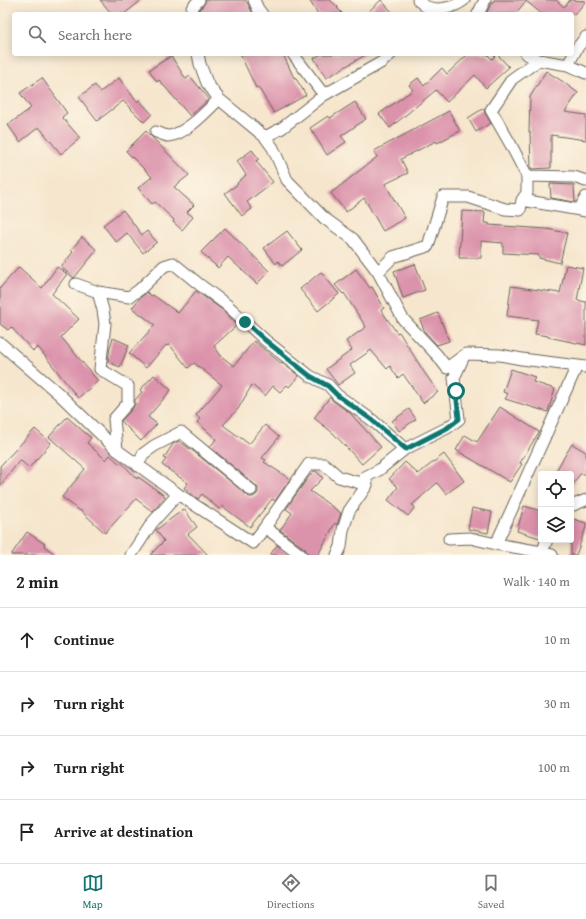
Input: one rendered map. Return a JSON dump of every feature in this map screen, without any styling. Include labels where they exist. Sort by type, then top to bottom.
[{"type":"street","points":[[193,12],[192,8],[198,0]]},
{"type":"street","points":[[254,0],[260,12]]},
{"type":"street","points":[[418,0],[426,6],[434,9],[448,8],[464,0]]},
{"type":"street","points":[[479,12],[485,0]]},
{"type":"street","points":[[574,54],[586,37]]},
{"type":"street","points":[[198,56],[207,83],[219,99],[265,137],[273,148],[287,180],[324,218],[353,239],[378,272],[403,319],[437,355],[447,368],[466,354],[500,355],[582,367],[496,544]]},
{"type":"street","points":[[295,56],[324,95]]},
{"type":"street","points":[[265,137],[282,128],[324,95],[382,62],[389,56]]},
{"type":"street","points":[[530,56],[539,60],[568,65],[586,73]]},
{"type":"street","points":[[568,65],[573,56]]},
{"type":"street","points":[[378,272],[393,256],[428,246],[443,197],[468,197],[505,209],[520,210],[522,200],[527,193],[527,176],[491,110],[512,79],[539,60]]},
{"type":"street","points":[[156,132],[168,136],[181,132],[205,114],[219,99]]},
{"type":"street","points":[[527,176],[574,177],[586,181]]},
{"type":"street","points":[[522,200],[583,211],[586,197]]},
{"type":"street","points":[[76,284],[98,292],[129,297],[139,290],[164,266],[173,263],[227,305],[276,349],[310,376],[328,386],[337,395],[372,420],[406,449]]},
{"type":"street","points":[[98,292],[105,324],[100,369],[128,386],[128,402],[114,419],[117,450]]},
{"type":"street","points":[[0,343],[59,394],[117,450],[178,494],[253,543],[309,464],[324,464],[340,477],[367,485]]},
{"type":"street","points":[[336,555],[341,547],[343,530],[350,510],[367,485],[365,477],[379,470],[406,449],[447,428],[459,419],[454,378],[466,354]]},
{"type":"street","points":[[138,466],[143,454],[154,446],[181,432],[251,490]]},
{"type":"street","points":[[131,555],[152,523],[178,494]]},
{"type":"street","points":[[574,505],[586,500]]},
{"type":"street","points":[[265,528],[301,555]]},
{"type":"street","points":[[449,539],[470,538],[547,554],[547,543]]},
{"type":"building","points":[[100,0],[142,0],[127,12],[110,12]]},
{"type":"building","points":[[206,0],[245,0],[252,12],[200,12],[199,10]]},
{"type":"building","points":[[309,0],[330,0],[341,12],[317,12]]},
{"type":"building","points":[[381,0],[392,12],[368,12]]},
{"type":"building","points":[[494,0],[556,0],[564,7],[570,0],[586,1],[575,14],[574,12],[540,12],[526,1],[517,12],[487,12]]},
{"type":"building","points":[[171,56],[186,79],[190,76],[209,99],[190,116],[159,80],[157,82],[149,70]]},
{"type":"building","points":[[241,56],[284,56],[294,78],[295,77],[306,95],[274,113],[258,87],[256,88]]},
{"type":"building","points":[[318,56],[364,56],[326,78],[314,58]]},
{"type":"building","points":[[466,56],[489,56],[492,59],[495,56],[499,56],[509,67],[486,88],[475,75],[447,102],[436,90],[390,128],[379,114],[413,90],[409,85],[418,78],[424,86],[442,68],[447,74]]},
{"type":"building","points":[[546,71],[578,93],[565,112],[586,115],[586,140],[551,135],[551,168],[531,169],[529,132],[530,97]]},
{"type":"building","points":[[42,78],[67,113],[62,117],[80,138],[61,154],[39,127],[20,142],[8,125],[31,108],[20,93]]},
{"type":"building","points":[[119,78],[137,102],[139,100],[152,114],[144,122],[123,101],[97,121],[79,97],[95,85],[100,92]]},
{"type":"building","points":[[355,102],[366,119],[341,136],[346,142],[327,155],[310,128],[328,116],[330,118]]},
{"type":"building","points":[[484,108],[485,113],[491,123],[476,132],[468,118]]},
{"type":"building","points":[[449,111],[460,131],[437,143],[436,141],[401,159],[408,173],[385,184],[405,218],[383,231],[364,198],[346,212],[331,193],[377,157],[374,151]]},
{"type":"building","points":[[146,131],[189,175],[174,187],[194,205],[187,212],[193,217],[182,230],[155,202],[152,204],[138,188],[152,177],[126,151]]},
{"type":"building","points":[[252,150],[259,159],[256,161],[273,182],[247,202],[252,209],[242,216],[225,193],[238,184],[237,183],[246,175],[237,161]]},
{"type":"building","points":[[550,184],[574,185],[575,202],[551,198]]},
{"type":"building","points":[[123,210],[142,235],[147,231],[157,242],[143,253],[127,233],[116,242],[103,225]]},
{"type":"building","points":[[462,211],[485,212],[484,223],[489,223],[489,225],[547,229],[567,233],[560,263],[539,258],[539,255],[503,253],[503,243],[481,241],[481,258],[459,258]]},
{"type":"building","points":[[225,228],[269,271],[257,284],[228,257],[218,268],[201,252]]},
{"type":"building","points":[[287,231],[302,250],[282,266],[278,261],[276,264],[264,248]]},
{"type":"building","points":[[82,237],[97,250],[74,278],[61,267],[73,252],[71,250]]},
{"type":"building","points":[[415,264],[425,290],[403,298],[394,271]]},
{"type":"building","points":[[566,265],[583,268],[577,300],[586,302],[586,345],[535,334],[538,320],[507,316],[511,286],[560,293]]},
{"type":"building","points":[[19,267],[42,288],[57,267],[67,274],[52,294],[79,319],[61,337],[98,381],[78,398],[38,347],[33,351],[11,327],[8,330],[0,324],[0,288]]},
{"type":"building","points":[[356,269],[370,288],[372,287],[384,308],[381,310],[397,333],[399,332],[438,392],[423,403],[403,374],[398,378],[390,366],[387,369],[371,350],[350,365],[355,373],[338,385],[326,369],[352,350],[346,341],[366,327],[344,293],[343,294],[335,285]]},
{"type":"building","points":[[321,272],[339,294],[318,311],[300,289]]},
{"type":"building","points":[[196,291],[223,310],[237,325],[214,346],[221,356],[234,366],[254,341],[299,376],[289,387],[287,385],[280,392],[273,386],[265,396],[252,385],[238,409],[223,425],[249,444],[265,425],[279,437],[262,458],[266,460],[264,462],[290,479],[275,501],[272,499],[250,527],[222,506],[219,509],[202,494],[198,499],[195,497],[184,488],[188,483],[162,465],[166,459],[164,458],[173,444],[179,441],[249,497],[253,497],[257,494],[258,488],[255,485],[210,447],[216,439],[197,422],[200,419],[196,415],[222,385],[194,363],[188,368],[169,344],[168,346],[166,345],[146,368],[129,353],[155,325],[132,308],[140,298],[147,292],[178,313]]},
{"type":"building","points":[[438,313],[449,341],[437,345],[425,332],[420,320]]},
{"type":"building","points":[[113,338],[129,345],[120,367],[108,362]]},
{"type":"building","points":[[511,369],[535,377],[533,382],[555,389],[548,412],[505,399],[508,394],[503,392]]},
{"type":"building","points":[[154,375],[171,390],[148,417],[157,424],[141,441],[121,421],[133,408],[135,400],[142,392],[140,390]]},
{"type":"building","points":[[330,397],[333,401],[349,412],[381,447],[362,464],[333,433],[314,418]]},
{"type":"building","points":[[500,407],[539,432],[520,463],[522,464],[510,482],[456,450],[465,435],[477,442]]},
{"type":"building","points":[[409,409],[416,419],[399,431],[392,421]]},
{"type":"building","points":[[67,417],[91,438],[87,443],[106,460],[110,455],[120,464],[121,462],[137,479],[138,477],[165,496],[153,512],[136,499],[105,533],[80,510],[62,497],[85,469],[49,437]]},
{"type":"building","points":[[35,429],[51,443],[29,468],[20,460],[0,486],[0,466]]},
{"type":"building","points":[[572,444],[586,452],[586,474],[580,474],[574,483],[574,471],[556,471]]},
{"type":"building","points":[[444,454],[464,481],[446,494],[437,483],[412,505],[415,507],[408,516],[388,500],[398,487],[389,479],[405,462],[418,474]]},
{"type":"building","points":[[314,471],[316,471],[323,478],[310,491],[341,513],[337,525],[335,523],[318,555],[308,555],[305,549],[280,530],[292,513],[286,509]]},
{"type":"building","points":[[524,506],[538,510],[538,537],[517,531]]},
{"type":"building","points":[[472,508],[492,512],[488,533],[468,529]]},
{"type":"building","points":[[184,509],[197,527],[188,534],[208,555],[150,555],[164,541],[156,530]]},
{"type":"building","points":[[574,519],[586,523],[586,527],[576,555],[571,555],[571,543],[574,543]]},
{"type":"building","points":[[27,532],[45,544],[44,546],[56,555],[11,555]]},
{"type":"building","points":[[277,545],[290,555],[270,555]]},
{"type":"route","points":[[245,322],[310,376],[328,386],[337,395],[372,420],[406,449],[447,428],[459,419],[456,391]]}]
